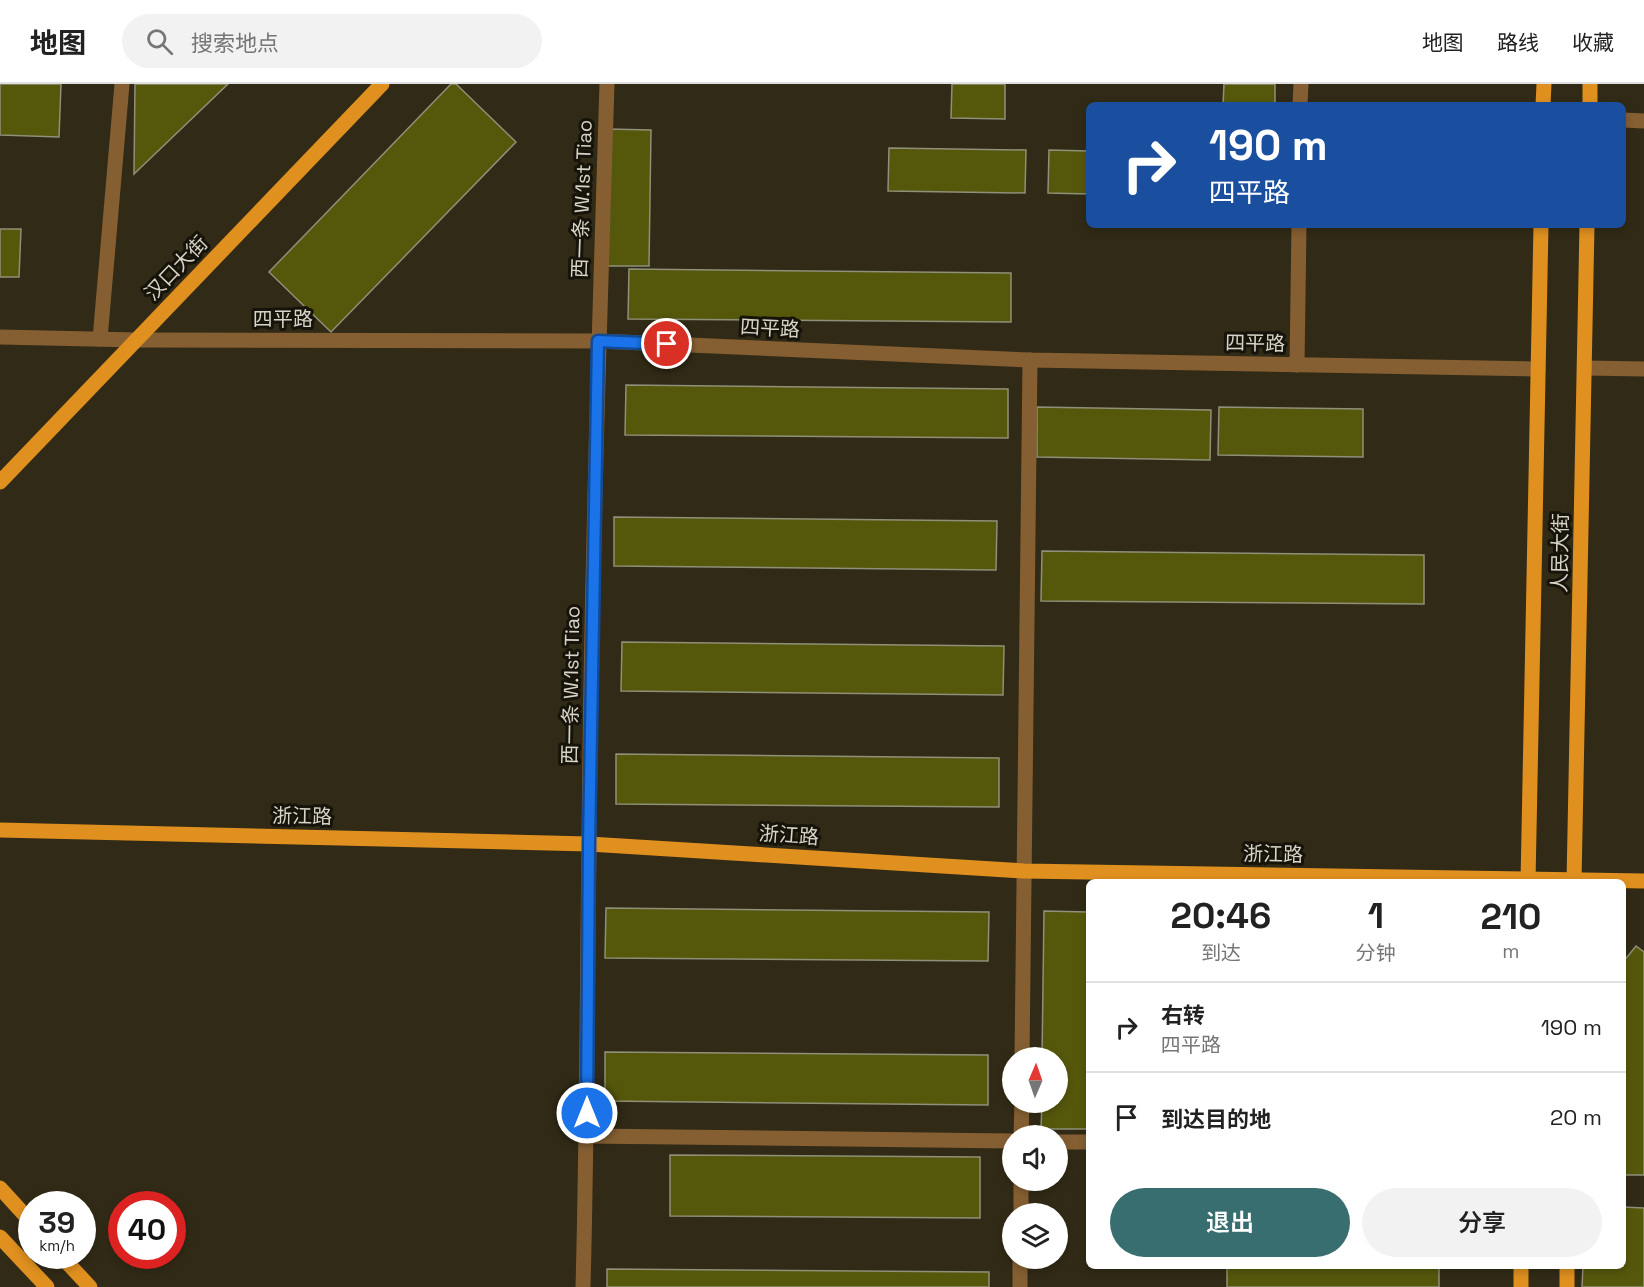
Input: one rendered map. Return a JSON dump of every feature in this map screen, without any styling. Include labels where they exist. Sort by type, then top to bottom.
[{"type":"main road","name":"汉口大街","points":[[0,482],[382,84]]},
{"type":"main road","points":[[1543,102],[1544,84]]},
{"type":"main road","points":[[1590,84],[1590,102]]},
{"type":"main road","name":"人民大街","points":[[1528,879],[1541,228]]},
{"type":"main road","name":"人民大街","points":[[1575,879],[1587,228]]},
{"type":"main road","name":"浙江路","points":[[0,830],[589,844],[1024,871],[1427,879]]},
{"type":"main road","name":"浙江路","points":[[1626,881],[1644,881]]},
{"type":"main road","points":[[0,1188],[18,1208]]},
{"type":"main road","points":[[0,1237],[47,1287]]},
{"type":"main road","points":[[73,1269],[90,1287]]},
{"type":"main road","points":[[1521,1269],[1521,1287]]},
{"type":"main road","points":[[1567,1269],[1567,1287]]},
{"type":"street","points":[[100,339],[122,84]]},
{"type":"street","name":"西一条 W.1st Tiao","points":[[583,1287],[598,341],[607,84]]},
{"type":"street","points":[[1300,102],[1301,84]]},
{"type":"street","points":[[1626,120],[1644,121]]},
{"type":"street","points":[[1297,365],[1299,228]]},
{"type":"street","name":"四平路","points":[[0,337],[137,340],[598,341],[1030,360],[1538,369]]},
{"type":"street","points":[[1022,1047],[1030,360]]},
{"type":"street","points":[[1585,368],[1644,369]]},
{"type":"street","points":[[587,1136],[1002,1141]]},
{"type":"street","points":[[1068,1142],[1086,1142]]},
{"type":"street","points":[[1020,1269],[1020,1287]]},
{"type":"building","points":[[0,84],[61,84],[59,137],[0,135]]},
{"type":"building","points":[[135,84],[228,84],[134,174]]},
{"type":"building","points":[[451,84],[456,84],[516,142],[331,332],[269,272]]},
{"type":"building","points":[[952,84],[1005,84],[1005,119],[951,118]]},
{"type":"building","points":[[1224,84],[1275,84],[1275,102],[1223,102]]},
{"type":"building","points":[[608,129],[651,130],[649,266],[606,266]]},
{"type":"building","points":[[889,148],[1026,150],[1025,193],[888,191]]},
{"type":"building","points":[[1049,150],[1086,151],[1086,194],[1048,193]]},
{"type":"building","points":[[0,229],[21,229],[19,277],[0,277]]},
{"type":"building","points":[[629,269],[1011,273],[1011,322],[628,319]]},
{"type":"building","points":[[626,385],[1008,389],[1008,438],[625,435]]},
{"type":"building","points":[[1037,407],[1211,410],[1210,460],[1037,457]]},
{"type":"building","points":[[1219,407],[1363,409],[1363,457],[1218,455]]},
{"type":"building","points":[[614,517],[997,521],[996,570],[614,566]]},
{"type":"building","points":[[1042,551],[1424,555],[1424,604],[1041,601]]},
{"type":"building","points":[[622,642],[1004,646],[1003,695],[621,691]]},
{"type":"building","points":[[616,754],[999,758],[999,807],[616,804]]},
{"type":"building","points":[[606,908],[989,912],[988,961],[605,958]]},
{"type":"building","points":[[1044,911],[1086,912],[1086,1129],[1068,1129],[1068,1125],[1041,1125],[1042,1113],[1068,1113],[1068,1047],[1042,1047]]},
{"type":"building","points":[[1636,946],[1644,952],[1644,1175],[1626,1175],[1626,958]]},
{"type":"building","points":[[605,1052],[988,1055],[988,1105],[605,1101]]},
{"type":"building","points":[[670,1155],[980,1157],[980,1218],[670,1216]]},
{"type":"building","points":[[1626,1207],[1644,1208],[1644,1287],[1582,1287],[1583,1269],[1626,1269]]},
{"type":"building","points":[[607,1269],[989,1272],[989,1287],[607,1287]]},
{"type":"building","points":[[1227,1269],[1439,1269],[1439,1287],[1227,1287]]},
{"type":"route","points":[[587,1113],[589,844],[598,341],[667,344]]}]
